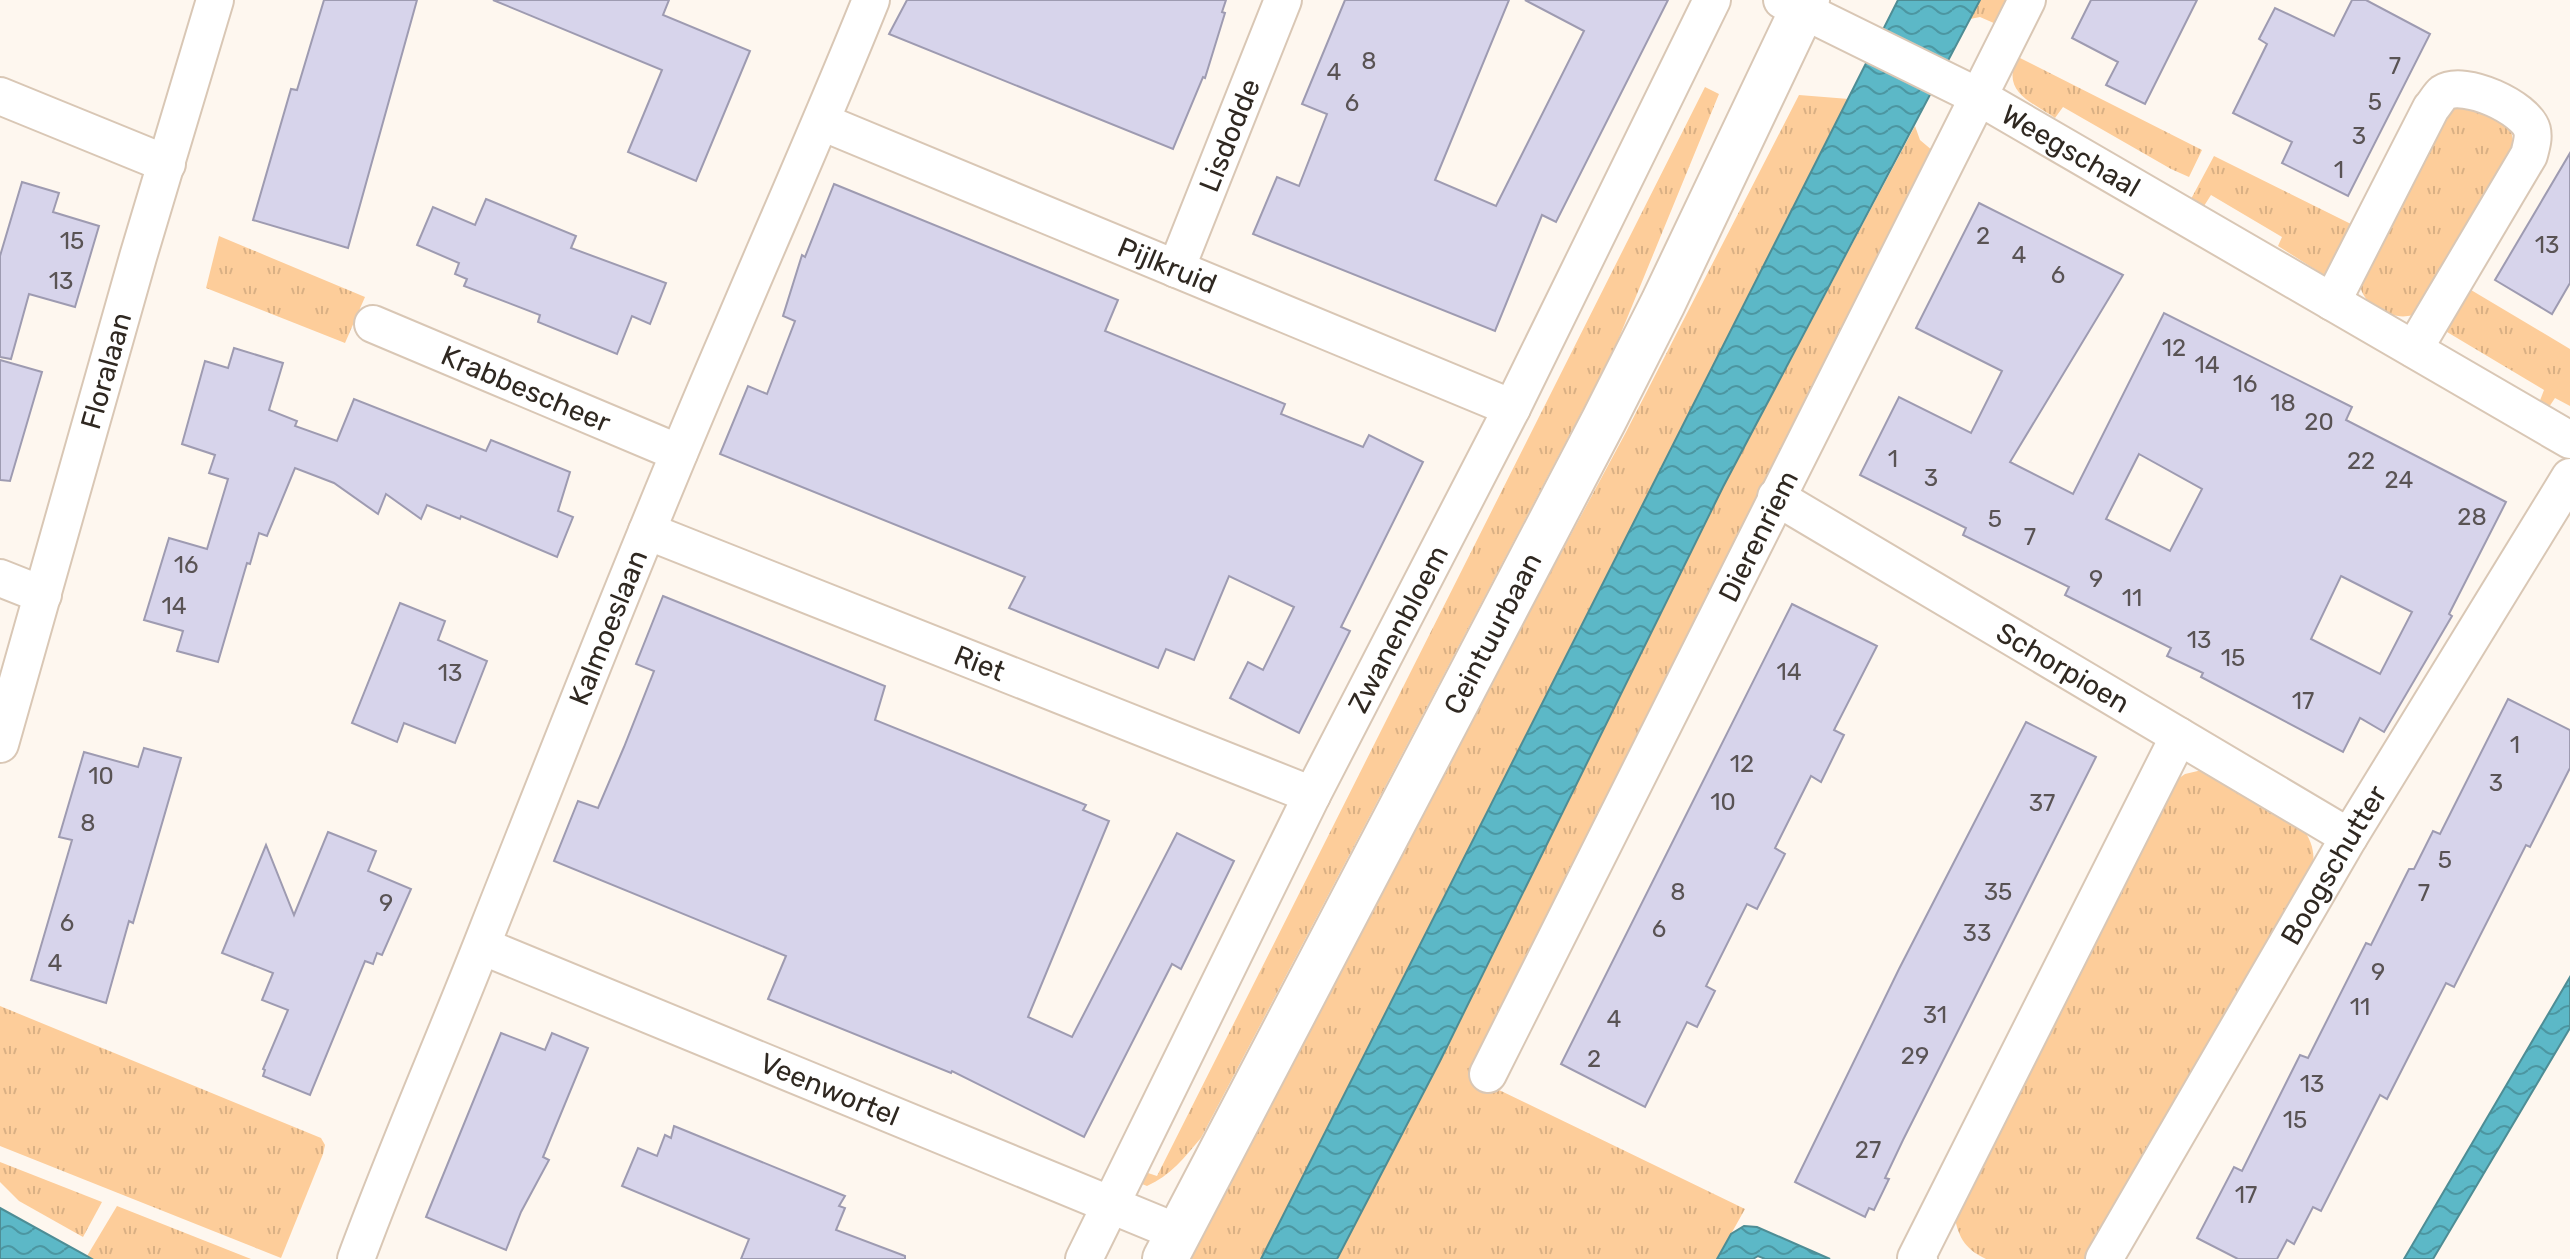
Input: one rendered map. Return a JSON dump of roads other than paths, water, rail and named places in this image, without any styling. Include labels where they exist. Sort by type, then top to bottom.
[{"type":"street","name":"Floralaan","points":[[0,744],[215,0]]},
{"type":"street","name":"Kalmoeslaan","points":[[356,1259],[392,1162],[482,946],[647,531],[871,0]]},
{"type":"street","name":"Lisdodde","points":[[1176,269],[1283,0]]},
{"type":"street","name":"Zwanenbloem","points":[[1084,1259],[1312,795],[1512,408],[1712,0]]},
{"type":"street","name":"Dierenriem","points":[[1488,1074],[1776,497],[1968,91],[2027,0]]},
{"type":"street","name":"Weegschaal","points":[[1797,3],[1968,91],[2570,440]]},
{"type":"street","name":"Ceintuurbaan","points":[[1172,1246],[1670,289],[1797,3]]},
{"type":"street","points":[[2332,302],[2431,108],[2444,92],[2463,88],[2482,92],[2523,115],[2532,130],[2533,143],[2529,155],[2414,349]]},
{"type":"street","points":[[0,96],[167,164]]},
{"type":"street","name":"Pijlkruid","points":[[822,122],[1512,408]]},
{"type":"street","name":"Krabbescheer","points":[[373,324],[679,453]]},
{"type":"street","name":"Boogschutter","points":[[2104,1259],[2349,837],[2570,477]]},
{"type":"street","name":"Schorpioen","points":[[1776,497],[2349,837]]},
{"type":"street","name":"Riet","points":[[647,531],[1312,795]]},
{"type":"street","points":[[0,578],[43,595]]},
{"type":"street","points":[[1919,1259],[1916,1258],[2179,736]]},
{"type":"street","name":"Veenwortel","points":[[482,946],[1111,1206],[1172,1246]]},
{"type":"water","points":[[1898,0],[1980,0],[1723,487],[1440,1061],[1337,1259],[1261,1259]]},
{"type":"water","points":[[2570,977],[2570,1028],[2433,1259],[2404,1259]]},
{"type":"water","points":[[0,1208],[87,1256],[92,1259],[0,1259]]},
{"type":"water","points":[[1744,1226],[1757,1227],[1830,1259],[1765,1259],[1758,1256],[1753,1259],[1717,1259],[1731,1234]]}]
